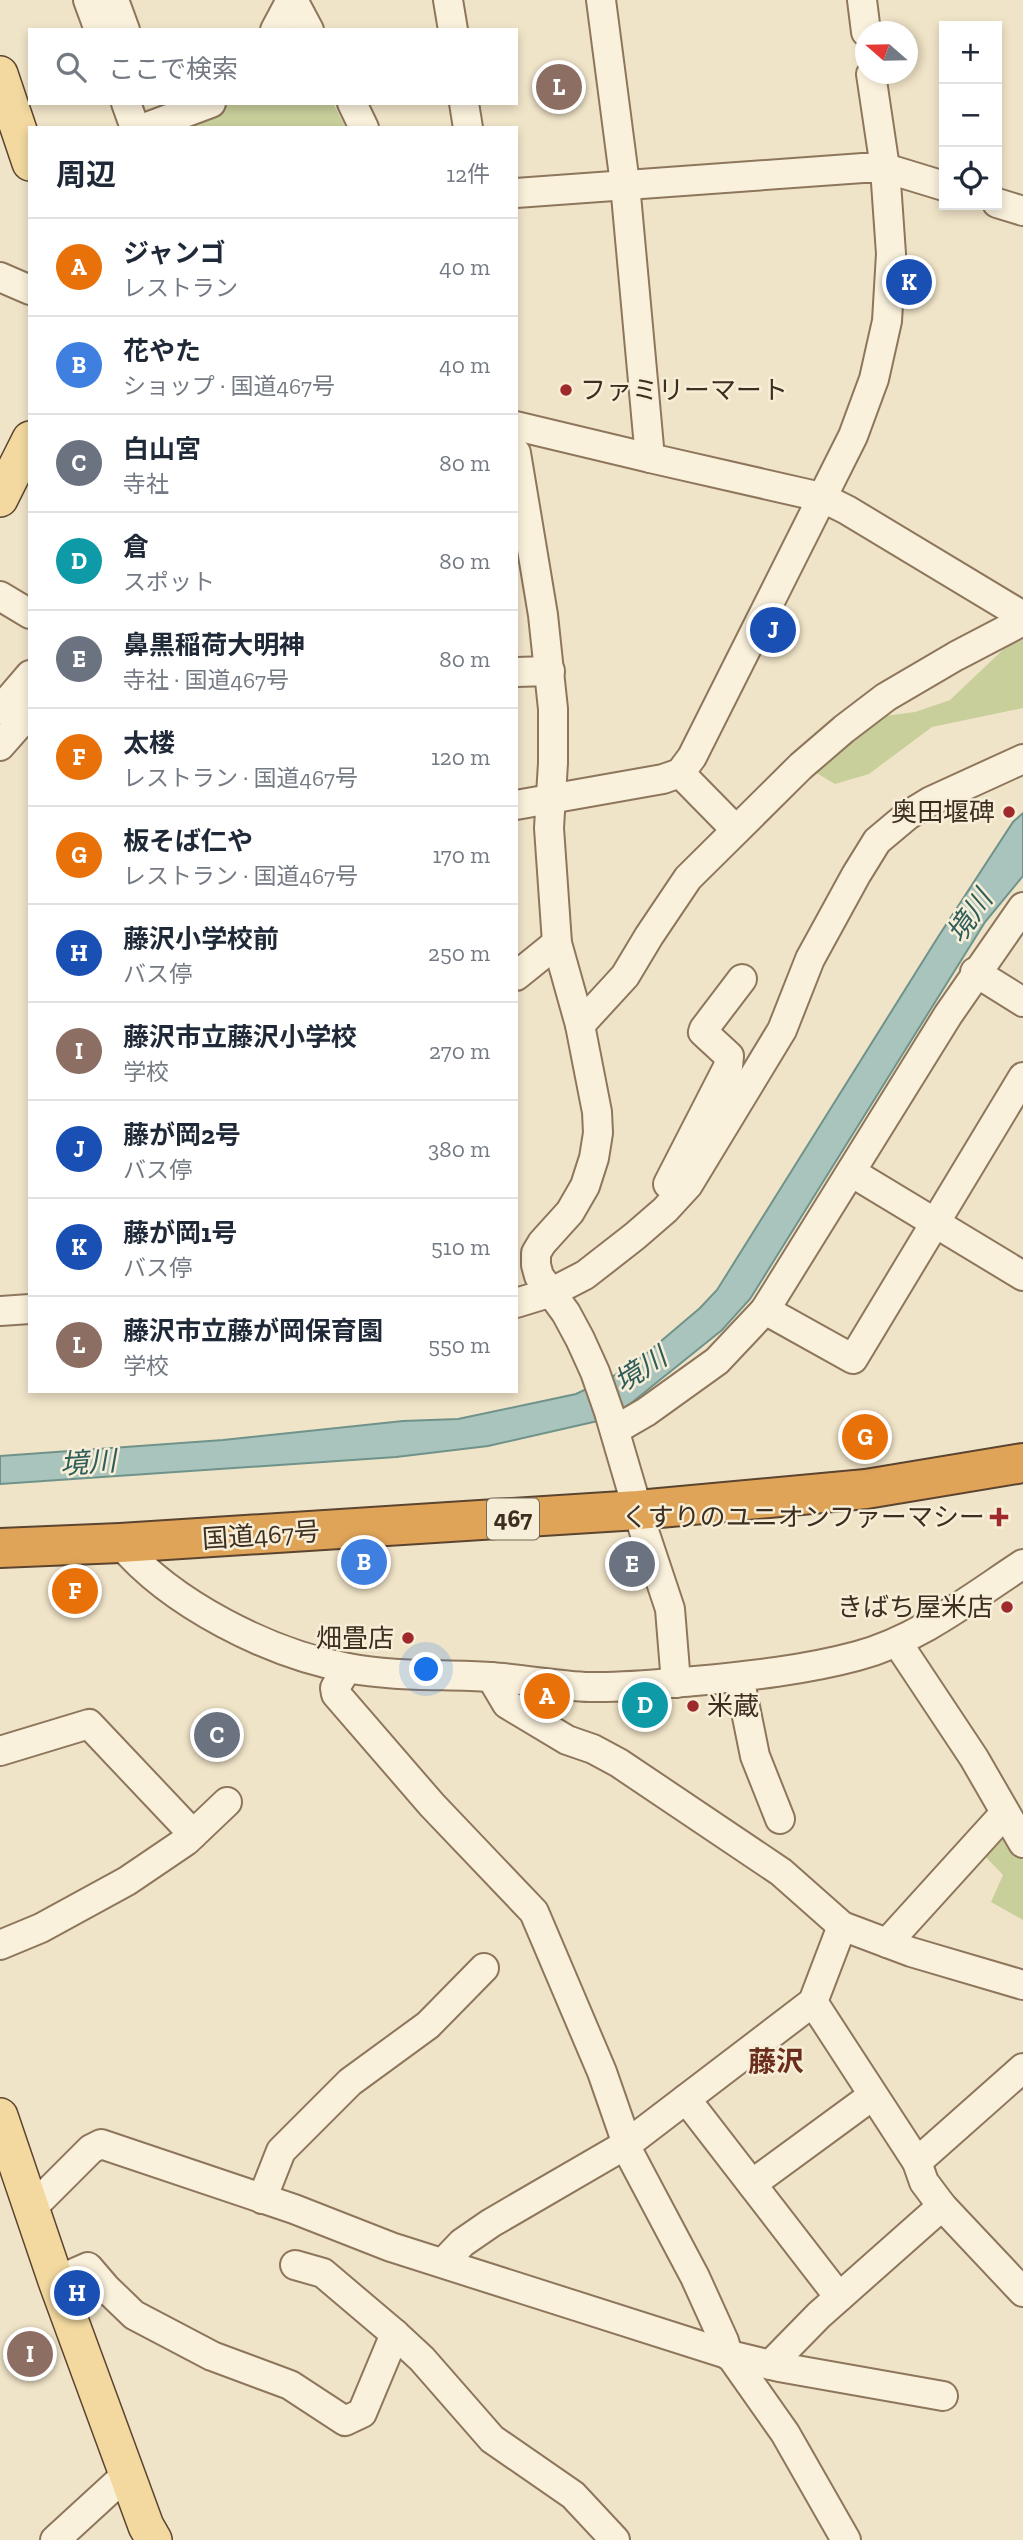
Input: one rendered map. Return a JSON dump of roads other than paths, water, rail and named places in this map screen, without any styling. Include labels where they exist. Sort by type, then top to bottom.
[{"type":"highway","name":"国道467号","points":[[0,1548],[120,1543],[638,1510],[866,1489],[1023,1463]]},
{"type":"main road","points":[[0,74],[28,157]]},
{"type":"main road","points":[[0,499],[28,443]]},
{"type":"main road","points":[[0,2116],[56,2281],[146,2526],[154,2540]]},
{"type":"street","points":[[88,0],[98,28]]},
{"type":"street","points":[[114,0],[124,28]]},
{"type":"street","points":[[276,28],[292,0]]},
{"type":"street","points":[[292,0],[308,28]]},
{"type":"street","points":[[448,0],[453,28]]},
{"type":"street","points":[[601,0],[625,184],[650,458]]},
{"type":"street","points":[[862,0],[865,21]]},
{"type":"street","points":[[518,805],[663,779],[680,773],[692,757],[853,436],[866,403],[887,321],[891,254],[885,168],[872,84]]},
{"type":"street","points":[[129,105],[151,122],[205,105]]},
{"type":"street","points":[[353,105],[363,126]]},
{"type":"street","points":[[464,105],[468,126]]},
{"type":"street","points":[[518,193],[863,167],[885,168],[939,184]]},
{"type":"street","points":[[1002,205],[1023,211]]},
{"type":"street","points":[[0,276],[28,289]]},
{"type":"street","points":[[518,426],[821,497],[1023,616]]},
{"type":"street","points":[[518,465],[550,671],[553,722],[549,828],[557,943],[580,1025],[597,1112],[598,1133],[585,1186],[570,1212],[542,1243],[536,1253],[536,1265],[539,1276],[571,1322],[595,1372],[615,1430],[670,1609],[676,1683]]},
{"type":"street","points":[[0,596],[28,613]]},
{"type":"street","points":[[580,1025],[625,976],[688,878],[801,766],[886,697],[1023,621]]},
{"type":"street","points":[[518,673],[550,671]]},
{"type":"street","points":[[0,710],[28,677]]},
{"type":"street","points":[[0,746],[28,714]]},
{"type":"street","points":[[518,1302],[552,1292],[584,1275],[635,1236],[688,1185],[782,1030],[810,959],[877,841],[908,815],[931,801],[1023,759]]},
{"type":"street","points":[[680,773],[736,830]]},
{"type":"street","points":[[615,1430],[655,1406],[717,1361],[765,1310],[975,972],[1023,907]]},
{"type":"street","points":[[518,974],[557,943]]},
{"type":"street","points":[[975,972],[1023,1002]]},
{"type":"street","points":[[635,1236],[675,1174],[728,1066],[729,1056],[704,1032],[704,1028],[743,979]]},
{"type":"street","points":[[765,1310],[853,1359],[1023,1077]]},
{"type":"street","points":[[851,1172],[1023,1276]]},
{"type":"street","points":[[0,1311],[28,1309]]},
{"type":"street","points":[[120,1543],[137,1564],[195,1606],[240,1632],[293,1652],[347,1668],[407,1674],[491,1677],[587,1687],[739,1677],[858,1656],[897,1642],[1023,1564]]},
{"type":"street","points":[[897,1642],[974,1758],[1022,1840]]},
{"type":"street","points":[[347,1668],[335,1688],[336,1694],[432,1805],[534,1912],[602,2072],[626,2145],[695,2277],[729,2355],[785,2433],[846,2540]]},
{"type":"street","points":[[491,1677],[508,1704],[567,1740],[593,1749],[619,1763],[781,1872],[842,1926],[1023,1985]]},
{"type":"street","points":[[739,1677],[755,1756],[784,1813],[755,1855]]},
{"type":"street","points":[[0,1751],[89,1724],[193,1835]]},
{"type":"street","points":[[0,1945],[41,1928],[127,1881],[193,1835],[227,1802]]},
{"type":"street","points":[[887,1942],[1005,1813]]},
{"type":"street","points":[[443,2263],[462,2243],[491,2223],[626,2145],[813,2002],[842,1926]]},
{"type":"street","points":[[262,2199],[281,2151],[350,2082],[428,2025],[484,1968]]},
{"type":"street","points":[[813,2002],[917,2162],[924,2182],[942,2206],[1023,2292]]},
{"type":"street","points":[[917,2162],[1023,2068]]},
{"type":"street","points":[[752,2184],[872,2096]]},
{"type":"street","points":[[686,2099],[839,2297]]},
{"type":"street","points":[[32,2208],[91,2149],[101,2144],[391,2247],[729,2355],[775,2366],[943,2396]]},
{"type":"street","points":[[775,2366],[839,2297],[942,2206]]},
{"type":"street","points":[[295,2264],[323,2273],[395,2334],[422,2359],[492,2439],[573,2495],[615,2540]]},
{"type":"street","points":[[56,2281],[88,2267],[134,2315],[212,2356],[290,2385],[345,2421],[362,2413],[395,2334]]},
{"type":"street","points":[[55,2540],[127,2474]]},
{"type":"water","name":"境川","points":[[1023,813],[1023,876],[985,922],[750,1299],[722,1330],[630,1404],[602,1420],[488,1446],[396,1457],[0,1484],[0,1456],[223,1440],[403,1421],[458,1419],[576,1394],[612,1377],[647,1353],[717,1290],[938,937],[1013,822]]},
{"type":"place","name":"藤沢市立藤が岡保育園","points":[[559,87]]},
{"type":"place","name":"藤が岡1号","points":[[909,282]]},
{"type":"place","name":"ファミリーマート","points":[[566,390]]},
{"type":"place","name":"藤が岡2号","points":[[773,630]]},
{"type":"place","name":"奥田堰碑","points":[[1009,812]]},
{"type":"place","name":"板そば仁や","points":[[865,1437]]},
{"type":"place","name":"くすりのユニオンファーマシー","points":[[999,1517]]},
{"type":"place","name":"花やた","points":[[364,1562]]},
{"type":"place","name":"鼻黒稲荷大明神","points":[[632,1564]]},
{"type":"place","name":"太楼","points":[[75,1591]]},
{"type":"place","name":"きばち屋米店","points":[[1007,1607]]},
{"type":"place","name":"畑畳店","points":[[408,1638]]},
{"type":"place","name":"ジャンゴ","points":[[547,1696]]},
{"type":"place","name":"倉","points":[[645,1705]]},
{"type":"place","name":"米蔵","points":[[693,1706]]},
{"type":"place","name":"白山宮","points":[[217,1735]]},
{"type":"place","name":"藤沢小学校前","points":[[77,2293]]},
{"type":"place","name":"藤沢市立藤沢小学校","points":[[30,2354]]},
{"type":"district","name":"藤沢","points":[[776,2061]]}]
